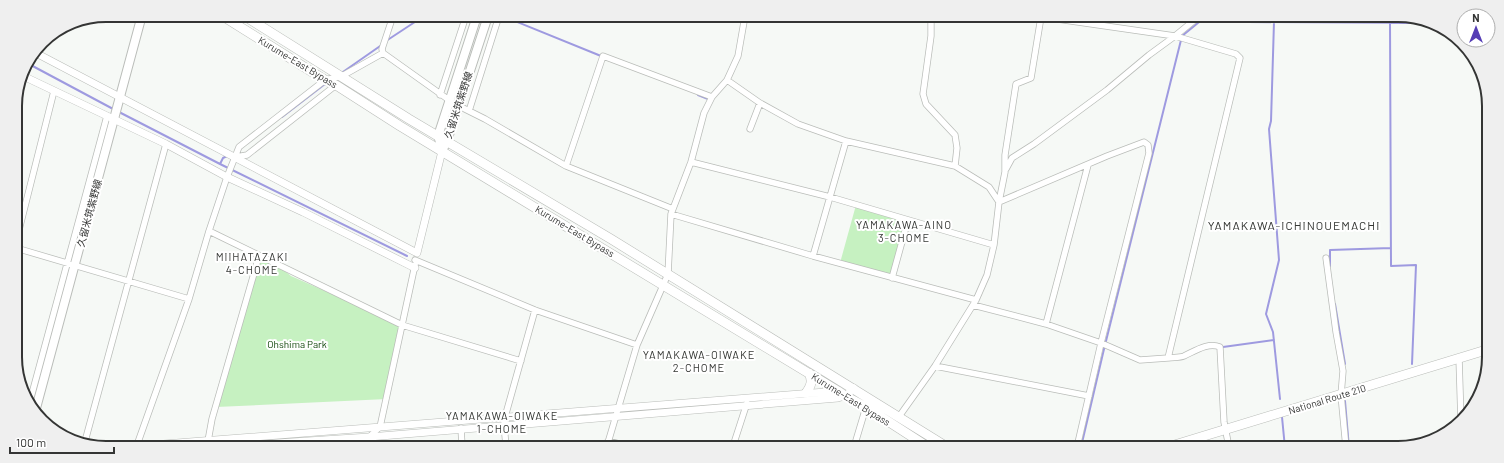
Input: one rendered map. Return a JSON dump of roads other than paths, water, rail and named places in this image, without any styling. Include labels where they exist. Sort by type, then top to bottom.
[{"type":"highway","name":"Kurume-East Bypass","points":[[232,22],[842,394],[935,441]]},
{"type":"highway","name":"Kurume-East Bypass","points":[[254,22],[438,136],[668,274],[852,387],[921,441]]},
{"type":"highway","name":"National Route 210","points":[[1187,441],[1482,351]]},
{"type":"highway","points":[[806,393],[812,383],[812,378],[809,373]]},
{"type":"main road","name":"久留米筑紫野線","points":[[37,405],[75,265],[110,118],[120,100],[140,22]]},
{"type":"main road","name":"久留米筑紫野線","points":[[442,150],[438,136],[475,22]]},
{"type":"main road","name":"久留米筑紫野線","points":[[442,150],[447,141],[486,22]]},
{"type":"street","points":[[383,53],[382,49],[392,22]]},
{"type":"street","points":[[440,95],[464,22]]},
{"type":"street","points":[[469,111],[497,22]]},
{"type":"street","points":[[608,441],[637,345],[668,274],[672,211],[691,162],[704,113],[712,97],[727,80],[738,56],[744,22]]},
{"type":"street","points":[[931,22],[931,36],[923,94],[926,104],[955,135],[957,148],[956,166]]},
{"type":"street","points":[[1006,172],[1005,156],[1016,84],[1031,78],[1041,22]]},
{"type":"street","points":[[1077,22],[1175,36],[1236,54],[1240,58],[1168,358]]},
{"type":"street","points":[[896,421],[935,366],[974,302],[987,275],[994,246],[999,202],[1006,172],[1012,158],[1034,144],[1107,90],[1149,54],[1192,22]]},
{"type":"street","points":[[138,441],[189,299],[209,231],[227,177],[239,147],[325,80],[342,76],[383,53]]},
{"type":"street","points":[[383,53],[449,100]]},
{"type":"street","points":[[39,55],[120,100],[236,157],[416,257],[535,310],[637,345]]},
{"type":"street","points":[[566,166],[603,56],[712,97]]},
{"type":"street","points":[[27,78],[166,144],[227,177],[303,212],[415,268]]},
{"type":"street","points":[[727,80],[760,103],[798,124],[846,141],[956,166],[989,187],[999,202]]},
{"type":"street","points":[[236,157],[247,155],[336,85]]},
{"type":"street","points":[[22,218],[54,91]]},
{"type":"street","points":[[750,129],[760,103]]},
{"type":"street","points":[[458,106],[486,119],[566,166],[672,211],[813,256],[1046,324],[1101,343],[1140,360],[1182,357],[1198,349],[1215,345],[1220,346],[1224,422],[1228,441]]},
{"type":"street","points":[[32,395],[66,263],[110,118]]},
{"type":"street","points":[[813,256],[846,141]]},
{"type":"street","points":[[999,202],[1107,156],[1144,142],[1148,145],[1149,153],[1101,343],[1078,441]]},
{"type":"street","points":[[86,438],[166,144]]},
{"type":"street","points":[[369,437],[380,426],[415,268],[416,257],[442,150]]},
{"type":"street","points":[[691,162],[830,197],[994,246]]},
{"type":"street","points":[[1046,324],[1088,165]]},
{"type":"street","points":[[892,278],[908,220]]},
{"type":"street","points":[[209,231],[402,325],[521,360]]},
{"type":"street","points":[[22,250],[189,299]]},
{"type":"street","points":[[259,256],[212,419],[208,441],[505,417],[746,406],[842,394],[852,387]]},
{"type":"street","points":[[1326,258],[1343,371],[1341,395],[1345,441]]},
{"type":"street","points":[[506,441],[505,417],[535,310]]},
{"type":"street","points":[[1459,358],[1461,412]]},
{"type":"street","points":[[935,366],[1089,396]]},
{"type":"street","points":[[317,441],[504,425],[748,398],[806,393],[842,394]]},
{"type":"street","points":[[735,441],[748,398]]},
{"type":"street","points":[[856,441],[866,407]]},
{"type":"street","points":[[461,428],[462,441]]},
{"type":"street","points":[[369,437],[369,441]]},
{"type":"waterway","points":[[386,41],[415,22]]},
{"type":"waterway","points":[[517,22],[601,56]]},
{"type":"waterway","points":[[1082,441],[1182,36],[1199,22]]},
{"type":"waterway","points":[[1248,22],[1408,23]]},
{"type":"waterway","points":[[1274,22],[1271,121],[1269,129],[1279,260],[1266,314],[1273,332],[1280,399]]},
{"type":"waterway","points":[[1390,22],[1391,266],[1416,265],[1412,364]]},
{"type":"waterway","points":[[340,74],[383,44]]},
{"type":"waterway","points":[[32,66],[115,110]]},
{"type":"waterway","points":[[282,117],[325,84]]},
{"type":"waterway","points":[[698,95],[708,99]]},
{"type":"waterway","points":[[119,112],[220,164],[407,256]]},
{"type":"waterway","points":[[220,164],[223,158],[227,156]]},
{"type":"waterway","points":[[1330,266],[1330,250],[1391,248]]},
{"type":"waterway","points":[[1335,304],[1345,364]]},
{"type":"waterway","points":[[1223,347],[1274,340]]},
{"type":"waterway","points":[[1345,401],[1348,441]]},
{"type":"waterway","points":[[1282,417],[1284,441]]},
{"type":"district","name":"YAMAKAWA-ICHINOUEMACHI","points":[[1294,225]]},
{"type":"district","name":"YAMAKAWA-AINO 3-CHOME","points":[[904,230]]},
{"type":"district","name":"MIIHATAZAKI 4-CHOME","points":[[252,262]]},
{"type":"district","name":"YAMAKAWA-OIWAKE 2-CHOME","points":[[699,360]]},
{"type":"district","name":"YAMAKAWA-OIWAKE 1-CHOME","points":[[502,421]]},
{"type":"park label","name":"Ohshima Park","points":[[297,344]]}]
